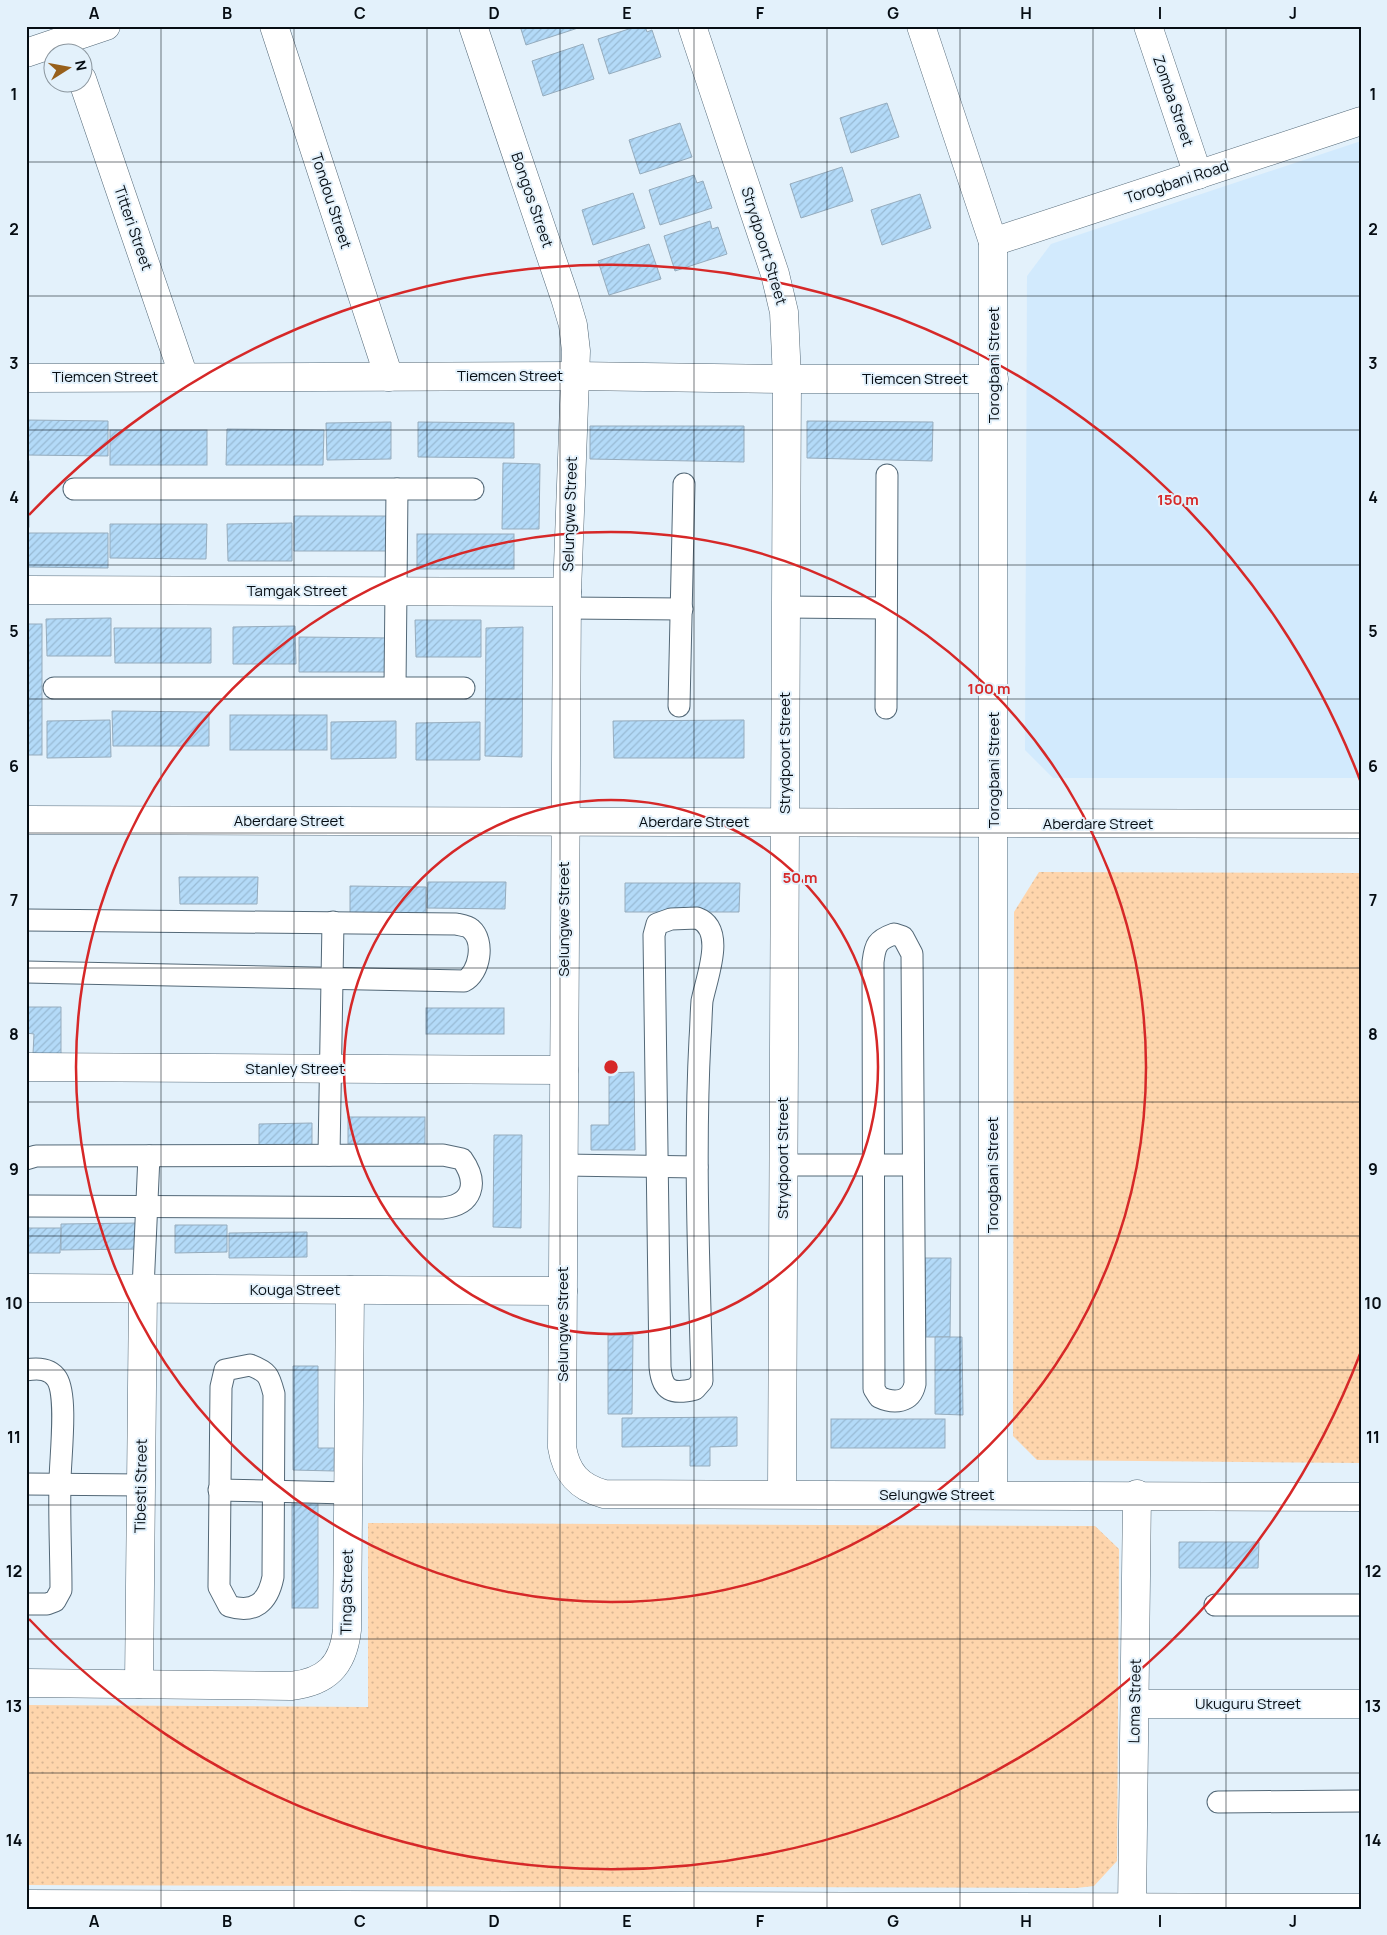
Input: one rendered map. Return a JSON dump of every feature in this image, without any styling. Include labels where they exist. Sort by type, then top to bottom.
[{"type":"street","points":[[77,42],[106,26]]},
{"type":"street","name":"Tondou Street","points":[[274,26],[389,377]]},
{"type":"street","name":"Bongos Street","points":[[473,26],[573,325],[576,376]]},
{"type":"street","name":"Strydpoort Street","points":[[692,26],[778,282],[784,312],[787,379],[782,1494]]},
{"type":"street","name":"Torogbani Street","points":[[921,26],[993,242],[993,1495]]},
{"type":"street","name":"Zomba Street","points":[[1148,26],[1198,175]]},
{"type":"street","points":[[26,53],[42,50]]},
{"type":"street","name":"Titteri Street","points":[[86,92],[184,377]]},
{"type":"street","name":"Torogbani Road","points":[[993,242],[1361,121]]},
{"type":"street","name":"Tiemcen Street","points":[[26,378],[576,376],[994,379]]},
{"type":"street","name":"Selungwe Street","points":[[576,376],[573,403],[567,600],[562,1447],[567,1466],[578,1482],[590,1490],[604,1494],[1361,1496]]},
{"type":"street","name":"Tamgak Street","points":[[26,590],[397,591],[567,600]]},
{"type":"street","name":"Aberdare Street","points":[[26,820],[1361,824]]},
{"type":"street","name":"Stanley Street","points":[[26,1067],[564,1070]]},
{"type":"street","name":"Kouga Street","points":[[26,1288],[563,1292]]},
{"type":"street","name":"Tibesti Street","points":[[139,1684],[143,1289]]},
{"type":"street","name":"Tinga Street","points":[[26,1684],[291,1686],[317,1680],[329,1673],[339,1661],[346,1646],[350,1290]]},
{"type":"street","name":"Loma Street","points":[[1132,1908],[1138,1494]]},
{"type":"street","name":"Ukuguru Street","points":[[1135,1704],[1361,1704]]},
{"type":"street","points":[[26,1904],[1361,1908]]},
{"type":"lane","points":[[886,708],[887,475]]},
{"type":"lane","points":[[679,706],[684,484]]},
{"type":"lane","points":[[74,489],[473,489]]},
{"type":"lane","points":[[395,688],[397,489]]},
{"type":"lane","points":[[567,600],[682,609]]},
{"type":"lane","points":[[786,607],[886,608]]},
{"type":"lane","points":[[54,688],[464,688]]},
{"type":"lane","points":[[697,918],[704,920],[709,929],[713,956],[702,1002],[696,1108],[697,1167],[702,1381],[695,1389],[671,1391],[665,1387],[661,1379],[656,1166],[654,934],[657,924],[664,920],[697,918]]},
{"type":"lane","points":[[26,920],[456,924],[470,927],[476,934],[479,946],[476,969],[469,978],[464,980],[26,972]]},
{"type":"lane","points":[[329,1155],[333,922]]},
{"type":"lane","points":[[894,934],[903,936],[912,954],[914,1166],[915,1384],[913,1392],[907,1398],[897,1402],[879,1397],[874,1389],[872,1166],[873,962],[875,946],[880,940],[894,934]]},
{"type":"lane","points":[[26,1159],[36,1156],[454,1156],[462,1159],[469,1168],[472,1185],[469,1196],[462,1203],[442,1208],[26,1206]]},
{"type":"lane","points":[[143,1289],[149,1156]]},
{"type":"lane","points":[[564,1165],[697,1167]]},
{"type":"lane","points":[[784,1165],[914,1166]]},
{"type":"lane","points":[[250,1365],[264,1370],[270,1379],[274,1394],[273,1577],[270,1591],[264,1601],[259,1604],[239,1609],[229,1606],[219,1587],[218,1490],[222,1376],[225,1370],[250,1365]]},
{"type":"lane","points":[[26,1370],[37,1368],[48,1370],[56,1378],[62,1396],[60,1484],[61,1590],[55,1601],[48,1604],[26,1604]]},
{"type":"lane","points":[[26,1484],[142,1485]]},
{"type":"lane","points":[[218,1490],[348,1493]]},
{"type":"lane","points":[[1215,1604],[1361,1605]]},
{"type":"lane","points":[[1218,1802],[1361,1801]]},
{"type":"shaded area","points":[[1361,141],[1361,778],[1053,778],[1025,750],[1027,276],[1051,244]]},
{"type":"shaded area","points":[[1039,872],[1361,873],[1361,1463],[1037,1460],[1013,1436],[1014,912]]},
{"type":"shaded area","points":[[368,1523],[1095,1526],[1119,1549],[1117,1861],[1094,1886],[1076,1888],[26,1885],[26,1705],[368,1707]]},
{"type":"building","points":[[520,26],[577,26],[578,28],[526,45]]},
{"type":"building","points":[[638,26],[645,26],[647,32],[652,30],[661,57],[609,74],[598,39]]},
{"type":"building","points":[[583,44],[594,79],[543,96],[532,61]]},
{"type":"building","points":[[887,103],[899,137],[851,153],[840,118]]},
{"type":"building","points":[[680,123],[692,157],[640,174],[629,140]]},
{"type":"building","points":[[842,167],[853,201],[801,218],[790,184]]},
{"type":"building","points":[[694,175],[697,183],[703,181],[712,208],[660,225],[649,190]]},
{"type":"building","points":[[633,193],[645,228],[593,245],[582,210]]},
{"type":"building","points":[[920,194],[931,228],[882,245],[871,210]]},
{"type":"building","points":[[710,221],[712,229],[718,227],[727,254],[675,271],[664,236]]},
{"type":"building","points":[[649,244],[661,279],[609,295],[598,261]]},
{"type":"building","points":[[26,420],[108,421],[108,456],[26,455]]},
{"type":"building","points":[[807,421],[933,422],[932,461],[807,458]]},
{"type":"building","points":[[391,422],[391,459],[327,460],[326,423]]},
{"type":"building","points":[[418,422],[514,423],[514,458],[418,457]]},
{"type":"building","points":[[590,426],[744,426],[744,462],[590,459]]},
{"type":"building","points":[[227,429],[324,430],[323,465],[226,465]]},
{"type":"building","points":[[110,430],[207,430],[207,465],[110,465]]},
{"type":"building","points":[[26,461],[29,461],[29,527],[26,527]]},
{"type":"building","points":[[503,463],[540,464],[539,529],[502,529]]},
{"type":"building","points":[[294,516],[390,516],[391,551],[294,551]]},
{"type":"building","points":[[292,523],[292,561],[228,561],[227,524]]},
{"type":"building","points":[[110,524],[207,524],[206,559],[110,558]]},
{"type":"building","points":[[26,533],[108,533],[108,568],[26,567]]},
{"type":"building","points":[[417,534],[514,534],[514,569],[417,569]]},
{"type":"building","points":[[111,618],[111,656],[47,656],[46,619]]},
{"type":"building","points":[[415,620],[481,620],[481,657],[416,657]]},
{"type":"building","points":[[26,624],[42,624],[42,755],[26,755]]},
{"type":"building","points":[[295,626],[296,664],[233,664],[233,627]]},
{"type":"building","points":[[523,627],[522,757],[485,756],[486,628]]},
{"type":"building","points":[[114,628],[211,628],[211,663],[115,663]]},
{"type":"building","points":[[299,637],[395,638],[395,672],[299,672]]},
{"type":"building","points":[[112,711],[209,712],[209,746],[113,746]]},
{"type":"building","points":[[230,715],[327,715],[327,750],[230,750]]},
{"type":"building","points":[[110,720],[111,757],[47,758],[47,721]]},
{"type":"building","points":[[744,720],[744,758],[614,758],[613,721]]},
{"type":"building","points":[[396,721],[396,758],[331,759],[331,722]]},
{"type":"building","points":[[480,722],[480,760],[416,760],[416,723]]},
{"type":"building","points":[[179,877],[258,877],[257,904],[180,904]]},
{"type":"building","points":[[428,882],[506,882],[505,909],[427,908]]},
{"type":"building","points":[[625,883],[740,883],[739,912],[625,912]]},
{"type":"building","points":[[350,886],[426,887],[426,913],[350,913]]},
{"type":"building","points":[[26,1007],[61,1007],[61,1054],[33,1054],[34,1034],[26,1033]]},
{"type":"building","points":[[426,1008],[504,1008],[504,1034],[426,1034]]},
{"type":"building","points":[[634,1072],[635,1150],[591,1150],[591,1125],[609,1125],[609,1073]]},
{"type":"building","points":[[348,1117],[425,1117],[425,1144],[348,1144]]},
{"type":"building","points":[[312,1123],[312,1149],[259,1149],[259,1124]]},
{"type":"building","points":[[494,1135],[522,1135],[521,1228],[493,1227]]},
{"type":"building","points":[[139,1223],[140,1249],[61,1250],[61,1224]]},
{"type":"building","points":[[175,1225],[227,1225],[227,1252],[175,1253]]},
{"type":"building","points":[[26,1228],[61,1228],[60,1253],[26,1253]]},
{"type":"building","points":[[307,1232],[307,1257],[229,1258],[229,1233]]},
{"type":"building","points":[[925,1258],[951,1258],[950,1337],[926,1337]]},
{"type":"building","points":[[608,1335],[633,1335],[632,1414],[608,1414]]},
{"type":"building","points":[[935,1337],[962,1337],[963,1415],[935,1414]]},
{"type":"building","points":[[293,1366],[318,1366],[318,1448],[334,1448],[334,1471],[293,1470]]},
{"type":"building","points":[[737,1417],[737,1446],[710,1447],[710,1466],[690,1466],[690,1446],[622,1447],[622,1418]]},
{"type":"building","points":[[831,1419],[945,1419],[945,1448],[831,1448]]},
{"type":"building","points":[[292,1503],[318,1503],[318,1608],[292,1608]]},
{"type":"building","points":[[1179,1542],[1259,1542],[1258,1568],[1179,1568]]}]
